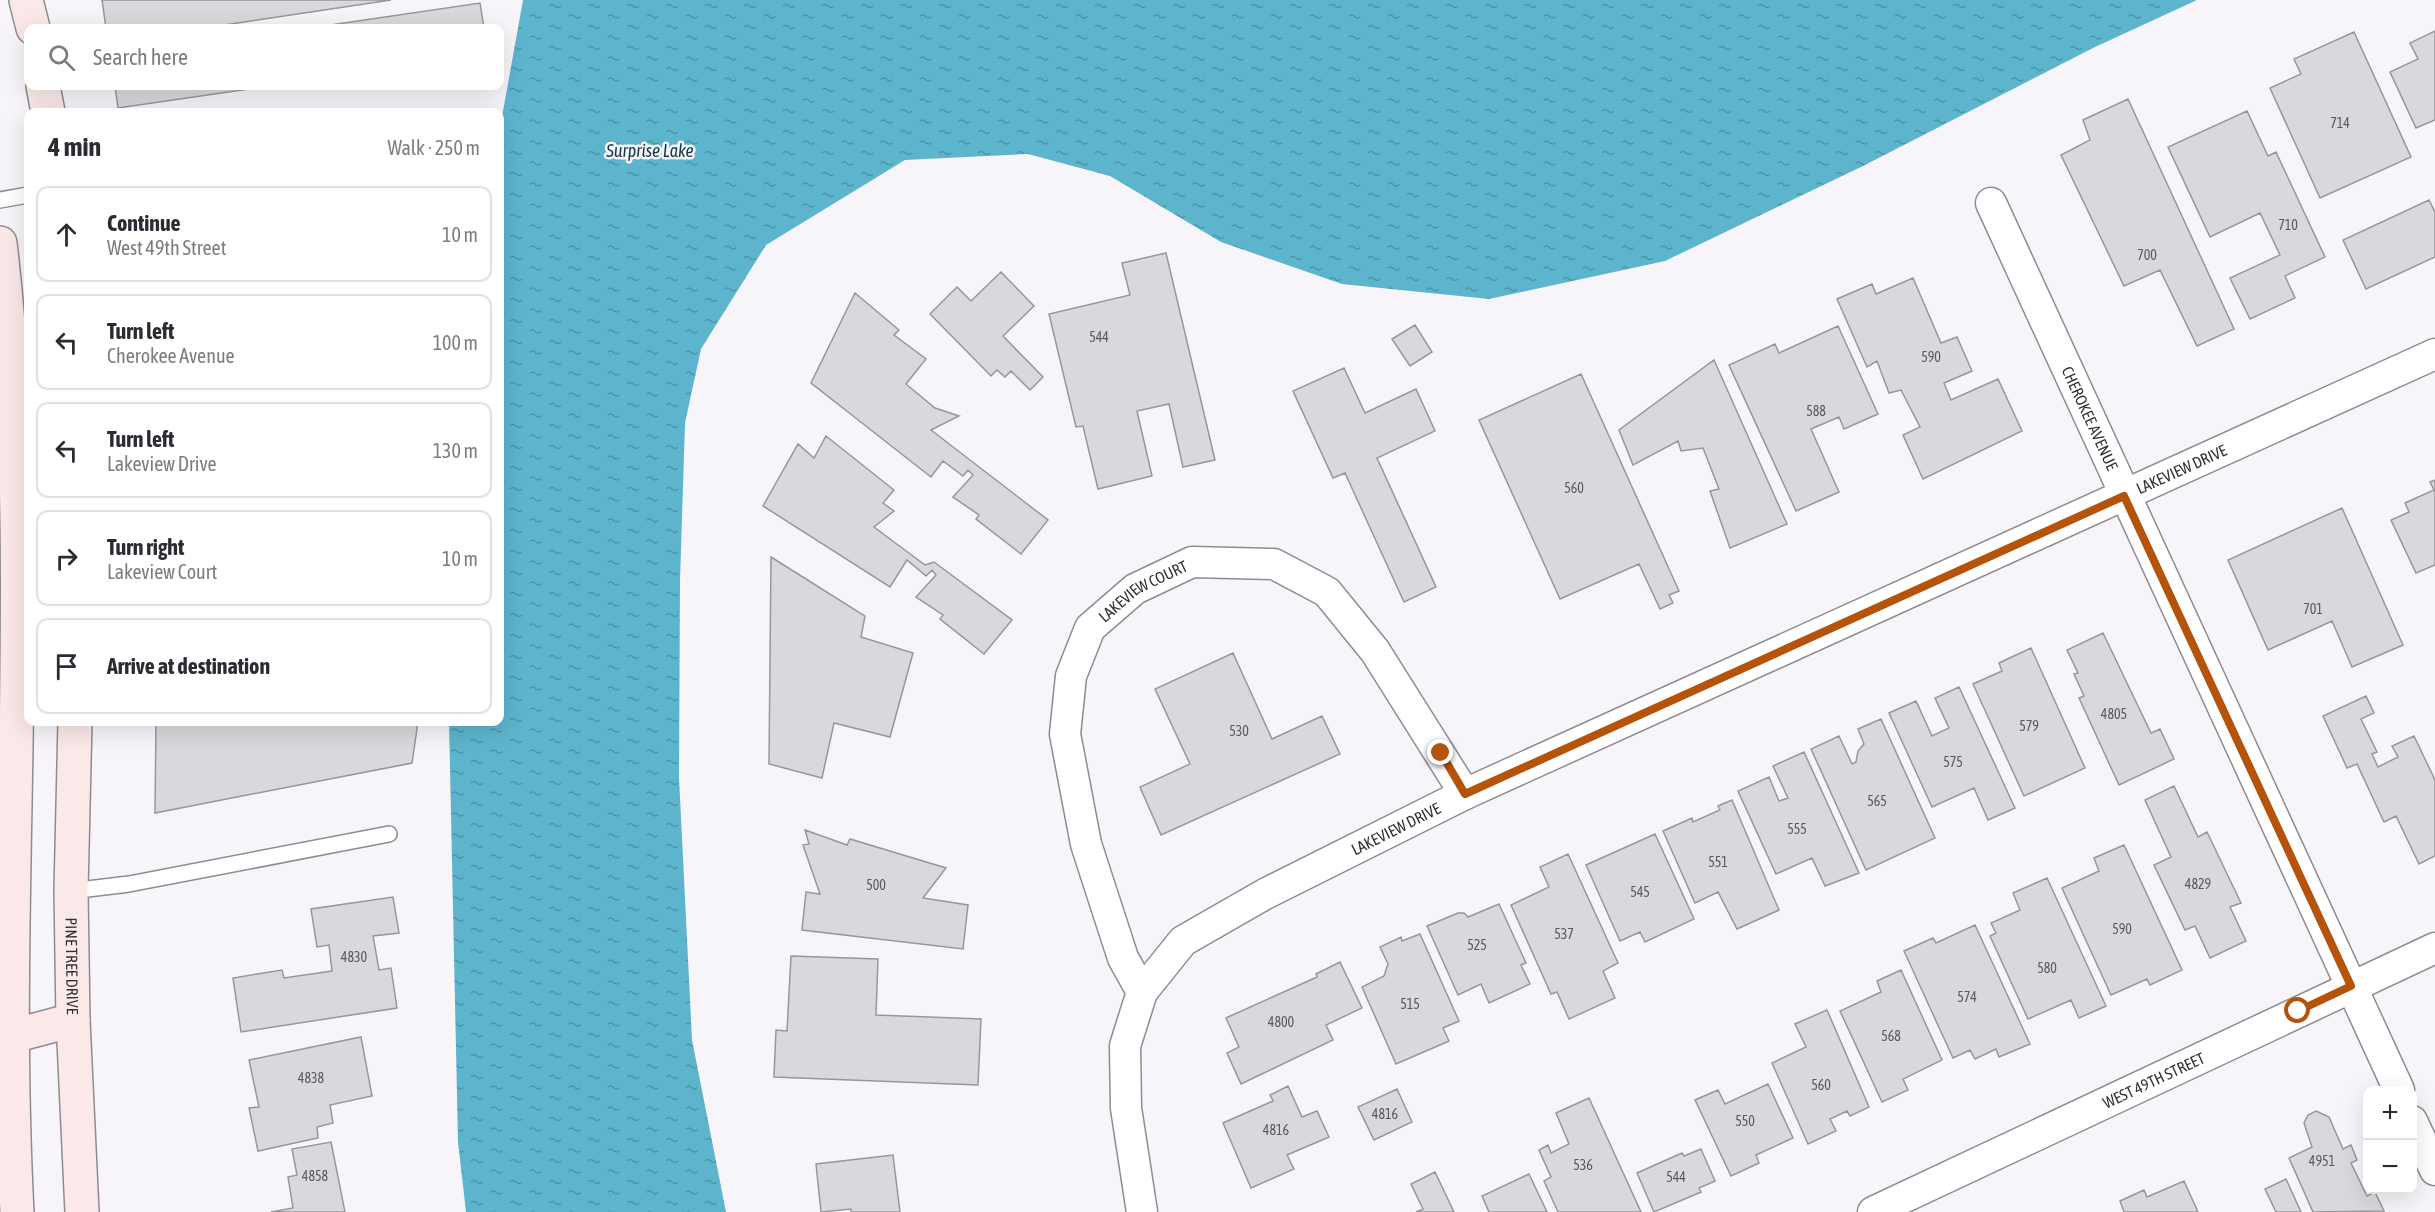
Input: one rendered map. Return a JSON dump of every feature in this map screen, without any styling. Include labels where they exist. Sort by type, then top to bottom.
[{"type":"main road","points":[[26,0],[32,24]]},
{"type":"main road","points":[[44,90],[47,108]]},
{"type":"main road","points":[[0,243],[9,317],[16,454],[8,901],[9,1037],[17,1212]]},
{"type":"main road","name":"PINE TREE DRIVE","points":[[75,726],[71,891],[73,1020],[82,1212]]},
{"type":"main road","points":[[9,1037],[73,1020]]},
{"type":"street","name":"CHEROKEE AVENUE","points":[[1990,203],[2397,1086]]},
{"type":"street","name":"LAKEVIEW DRIVE","points":[[1142,1212],[1125,1108],[1125,1046],[1142,992],[1183,941],[1266,894],[1465,794],[2435,354]]},
{"type":"street","name":"LAKEVIEW COURT","points":[[1142,992],[1123,958],[1086,844],[1065,734],[1071,676],[1090,628],[1136,589],[1192,562],[1274,564],[1327,592],[1375,651],[1465,794]]},
{"type":"street","name":"WEST 49TH STREET","points":[[1873,1212],[2435,948]]},
{"type":"street","points":[[2417,1132],[2435,1170]]},
{"type":"lane","points":[[0,200],[24,196]]},
{"type":"lane","points":[[71,891],[129,884],[389,834]]},
{"type":"water","name":"Surprise Lake","points":[[523,0],[2197,0],[2093,48],[1863,166],[1665,261],[1489,299],[1342,284],[1221,242],[1110,176],[1028,154],[905,160],[766,245],[701,349],[685,423],[680,581],[679,777],[692,1040],[726,1212],[466,1212],[458,1142],[449,726],[504,726],[504,108]]},
{"type":"building","points":[[102,0],[391,0],[231,24],[105,24]]},
{"type":"building","points":[[480,3],[483,24],[337,24]]},
{"type":"building","points":[[2435,31],[2435,120],[2416,128],[2390,72],[2418,59],[2410,43]]},
{"type":"building","points":[[2354,32],[2411,157],[2320,198],[2270,88],[2301,74],[2294,59]]},
{"type":"building","points":[[116,90],[242,90],[118,108]]},
{"type":"building","points":[[2128,99],[2234,329],[2197,346],[2160,270],[2124,286],[2061,155],[2090,140],[2083,120]]},
{"type":"building","points":[[2247,111],[2268,156],[2276,152],[2325,257],[2285,276],[2295,298],[2250,319],[2230,278],[2280,255],[2260,213],[2210,237],[2168,147]]},
{"type":"building","points":[[2429,200],[2435,212],[2435,257],[2366,289],[2343,240]]},
{"type":"building","points":[[1166,253],[1215,460],[1183,467],[1169,404],[1137,411],[1152,476],[1098,489],[1083,426],[1076,427],[1049,314],[1130,295],[1122,263]]},
{"type":"building","points":[[1001,272],[1034,306],[1003,336],[1043,377],[1030,390],[1011,371],[1005,377],[997,370],[991,376],[930,314],[957,287],[971,301]]},
{"type":"building","points":[[1913,278],[1941,343],[1957,337],[1972,371],[1944,383],[1951,400],[1998,379],[2022,431],[1923,479],[1903,435],[1920,427],[1901,390],[1889,393],[1877,361],[1867,367],[1837,299],[1872,284],[1876,294]]},
{"type":"building","points":[[855,293],[899,330],[894,335],[926,359],[906,384],[935,408],[959,416],[931,430],[1048,520],[1021,554],[976,519],[979,515],[953,497],[973,475],[968,470],[963,476],[943,461],[931,477],[811,383]]},
{"type":"building","points":[[1415,325],[1432,352],[1410,366],[1392,339]]},
{"type":"building","points":[[1838,326],[1878,414],[1844,429],[1839,417],[1811,429],[1839,492],[1796,511],[1729,365],[1775,344],[1779,353]]},
{"type":"building","points":[[1714,360],[1787,524],[1730,548],[1710,491],[1719,489],[1703,448],[1681,451],[1678,441],[1633,465],[1619,430]]},
{"type":"building","points":[[1344,368],[1365,413],[1416,389],[1435,431],[1377,458],[1436,587],[1404,602],[1345,473],[1333,478],[1293,391]]},
{"type":"building","points":[[1581,374],[1679,591],[1669,595],[1673,603],[1660,609],[1639,564],[1560,599],[1479,420]]},
{"type":"building","points":[[826,436],[894,490],[883,503],[894,511],[874,527],[925,565],[934,562],[1012,620],[984,654],[940,619],[943,615],[916,597],[936,575],[932,570],[926,576],[907,560],[890,587],[763,506],[798,444],[814,458]]},
{"type":"building","points":[[2435,480],[2435,565],[2416,573],[2391,520],[2409,512],[2405,503],[2434,490],[2430,482]]},
{"type":"building","points":[[2342,508],[2403,645],[2352,667],[2332,621],[2268,650],[2228,560]]},
{"type":"building","points":[[771,557],[865,616],[861,637],[913,653],[890,737],[834,723],[822,778],[769,764]]},
{"type":"building","points":[[2103,633],[2151,733],[2160,729],[2174,759],[2119,785],[2079,698],[2084,696],[2074,674],[2078,673],[2067,650]]},
{"type":"building","points":[[2031,648],[2085,768],[2024,796],[1973,684],[2002,671],[1999,663]]},
{"type":"building","points":[[1233,653],[1272,739],[1322,716],[1340,754],[1161,835],[1140,787],[1190,764],[1155,689]]},
{"type":"building","points":[[1959,687],[2015,808],[1988,820],[1974,788],[1932,807],[1889,713],[1916,701],[1932,736],[1949,728],[1935,698]]},
{"type":"building","points":[[2366,696],[2374,713],[2361,719],[2377,752],[2372,754],[2378,767],[2398,757],[2392,746],[2414,736],[2435,780],[2435,856],[2419,864],[2396,816],[2384,822],[2357,764],[2347,768],[2323,716]]},
{"type":"building","points":[[1881,719],[1935,838],[1866,870],[1811,749],[1839,736],[1852,764],[1856,762],[1858,751],[1864,744],[1858,729]]},
{"type":"building","points":[[156,726],[417,726],[412,763],[155,813]]},
{"type":"building","points":[[1804,752],[1859,873],[1825,886],[1812,858],[1776,874],[1738,791],[1769,777],[1779,801],[1788,798],[1773,766]]},
{"type":"building","points":[[2174,786],[2198,837],[2207,832],[2241,903],[2230,907],[2246,941],[2210,958],[2195,926],[2185,930],[2154,865],[2171,857],[2145,800]]},
{"type":"building","points":[[1732,800],[1779,910],[1737,929],[1718,892],[1695,903],[1663,831],[1692,818],[1693,822],[1720,810],[1718,806]]},
{"type":"building","points":[[805,830],[847,845],[850,839],[946,868],[923,898],[968,905],[963,949],[802,930],[806,892],[820,894],[803,845],[809,844]]},
{"type":"building","points":[[1655,834],[1694,919],[1645,942],[1640,932],[1620,941],[1586,865]]},
{"type":"building","points":[[2124,845],[2182,970],[2150,985],[2147,979],[2111,995],[2062,888],[2099,871],[2094,858]]},
{"type":"building","points":[[1568,854],[1618,963],[1603,971],[1615,998],[1569,1019],[1557,992],[1551,994],[1511,905],[1549,887],[1540,867]]},
{"type":"building","points":[[2047,878],[2106,1006],[2079,1018],[2071,1000],[2028,1019],[1990,936],[1996,933],[1991,923],[2020,910],[2013,893]]},
{"type":"building","points":[[393,897],[399,933],[373,936],[379,970],[391,968],[397,1008],[241,1032],[233,978],[282,970],[284,978],[332,971],[329,945],[317,947],[311,909]]},
{"type":"building","points":[[1499,904],[1526,963],[1521,965],[1530,984],[1489,1003],[1481,984],[1458,995],[1427,926],[1458,913],[1464,913],[1468,917]]},
{"type":"building","points":[[1975,925],[2030,1044],[1999,1057],[1996,1049],[1975,1059],[1970,1050],[1953,1058],[1904,951],[1933,938],[1936,943]]},
{"type":"building","points":[[1420,934],[1459,1021],[1443,1028],[1449,1041],[1396,1064],[1362,987],[1384,976],[1388,964],[1380,947],[1401,937],[1402,941]]},
{"type":"building","points":[[791,956],[878,959],[876,1015],[981,1019],[978,1085],[774,1077],[776,1030],[787,1031]]},
{"type":"building","points":[[1340,962],[1362,1008],[1326,1025],[1333,1040],[1241,1084],[1227,1053],[1239,1047],[1226,1018],[1317,977],[1316,974]]},
{"type":"building","points":[[1901,970],[1942,1060],[1903,1079],[1908,1090],[1882,1102],[1840,1011],[1881,992],[1877,981]]},
{"type":"building","points":[[1827,1010],[1869,1107],[1850,1116],[1847,1111],[1830,1119],[1836,1131],[1808,1144],[1772,1063],[1806,1047],[1795,1024]]},
{"type":"building","points":[[361,1037],[372,1096],[330,1105],[333,1123],[317,1127],[318,1138],[258,1151],[249,1108],[259,1107],[249,1060]]},
{"type":"building","points":[[1768,1084],[1793,1138],[1756,1155],[1759,1163],[1731,1176],[1695,1100],[1718,1090],[1725,1104]]},
{"type":"building","points":[[1288,1086],[1302,1117],[1317,1111],[1329,1137],[1287,1155],[1294,1169],[1251,1188],[1223,1123],[1273,1101],[1270,1095]]},
{"type":"building","points":[[1397,1089],[1412,1122],[1374,1140],[1358,1107]]},
{"type":"building","points":[[1589,1098],[1641,1212],[1558,1212],[1544,1181],[1551,1177],[1539,1150],[1548,1145],[1551,1153],[1569,1144],[1556,1113]]},
{"type":"building","points":[[2316,1111],[2329,1117],[2343,1149],[2351,1145],[2357,1160],[2351,1163],[2363,1188],[2363,1194],[2367,1196],[2376,1194],[2384,1211],[2313,1212],[2289,1158],[2312,1147],[2304,1123],[2308,1115]]},
{"type":"building","points":[[331,1142],[345,1212],[271,1212],[293,1208],[288,1177],[297,1175],[292,1149]]},
{"type":"building","points":[[1701,1149],[1715,1181],[1699,1188],[1701,1192],[1654,1212],[1637,1173],[1682,1153],[1684,1156]]},
{"type":"building","points":[[893,1155],[900,1212],[851,1212],[851,1209],[821,1212],[816,1164]]},
{"type":"building","points":[[1435,1172],[1454,1212],[1416,1212],[1423,1209],[1411,1184]]},
{"type":"building","points":[[1529,1174],[1547,1212],[1489,1212],[1482,1196]]},
{"type":"building","points":[[2286,1179],[2301,1212],[2276,1212],[2265,1189]]},
{"type":"building","points":[[2184,1181],[2198,1212],[2124,1212],[2120,1201],[2144,1190],[2147,1197]]},
{"type":"route","points":[[1441,753],[1465,794],[2124,496],[2351,986],[2298,1011]]}]
